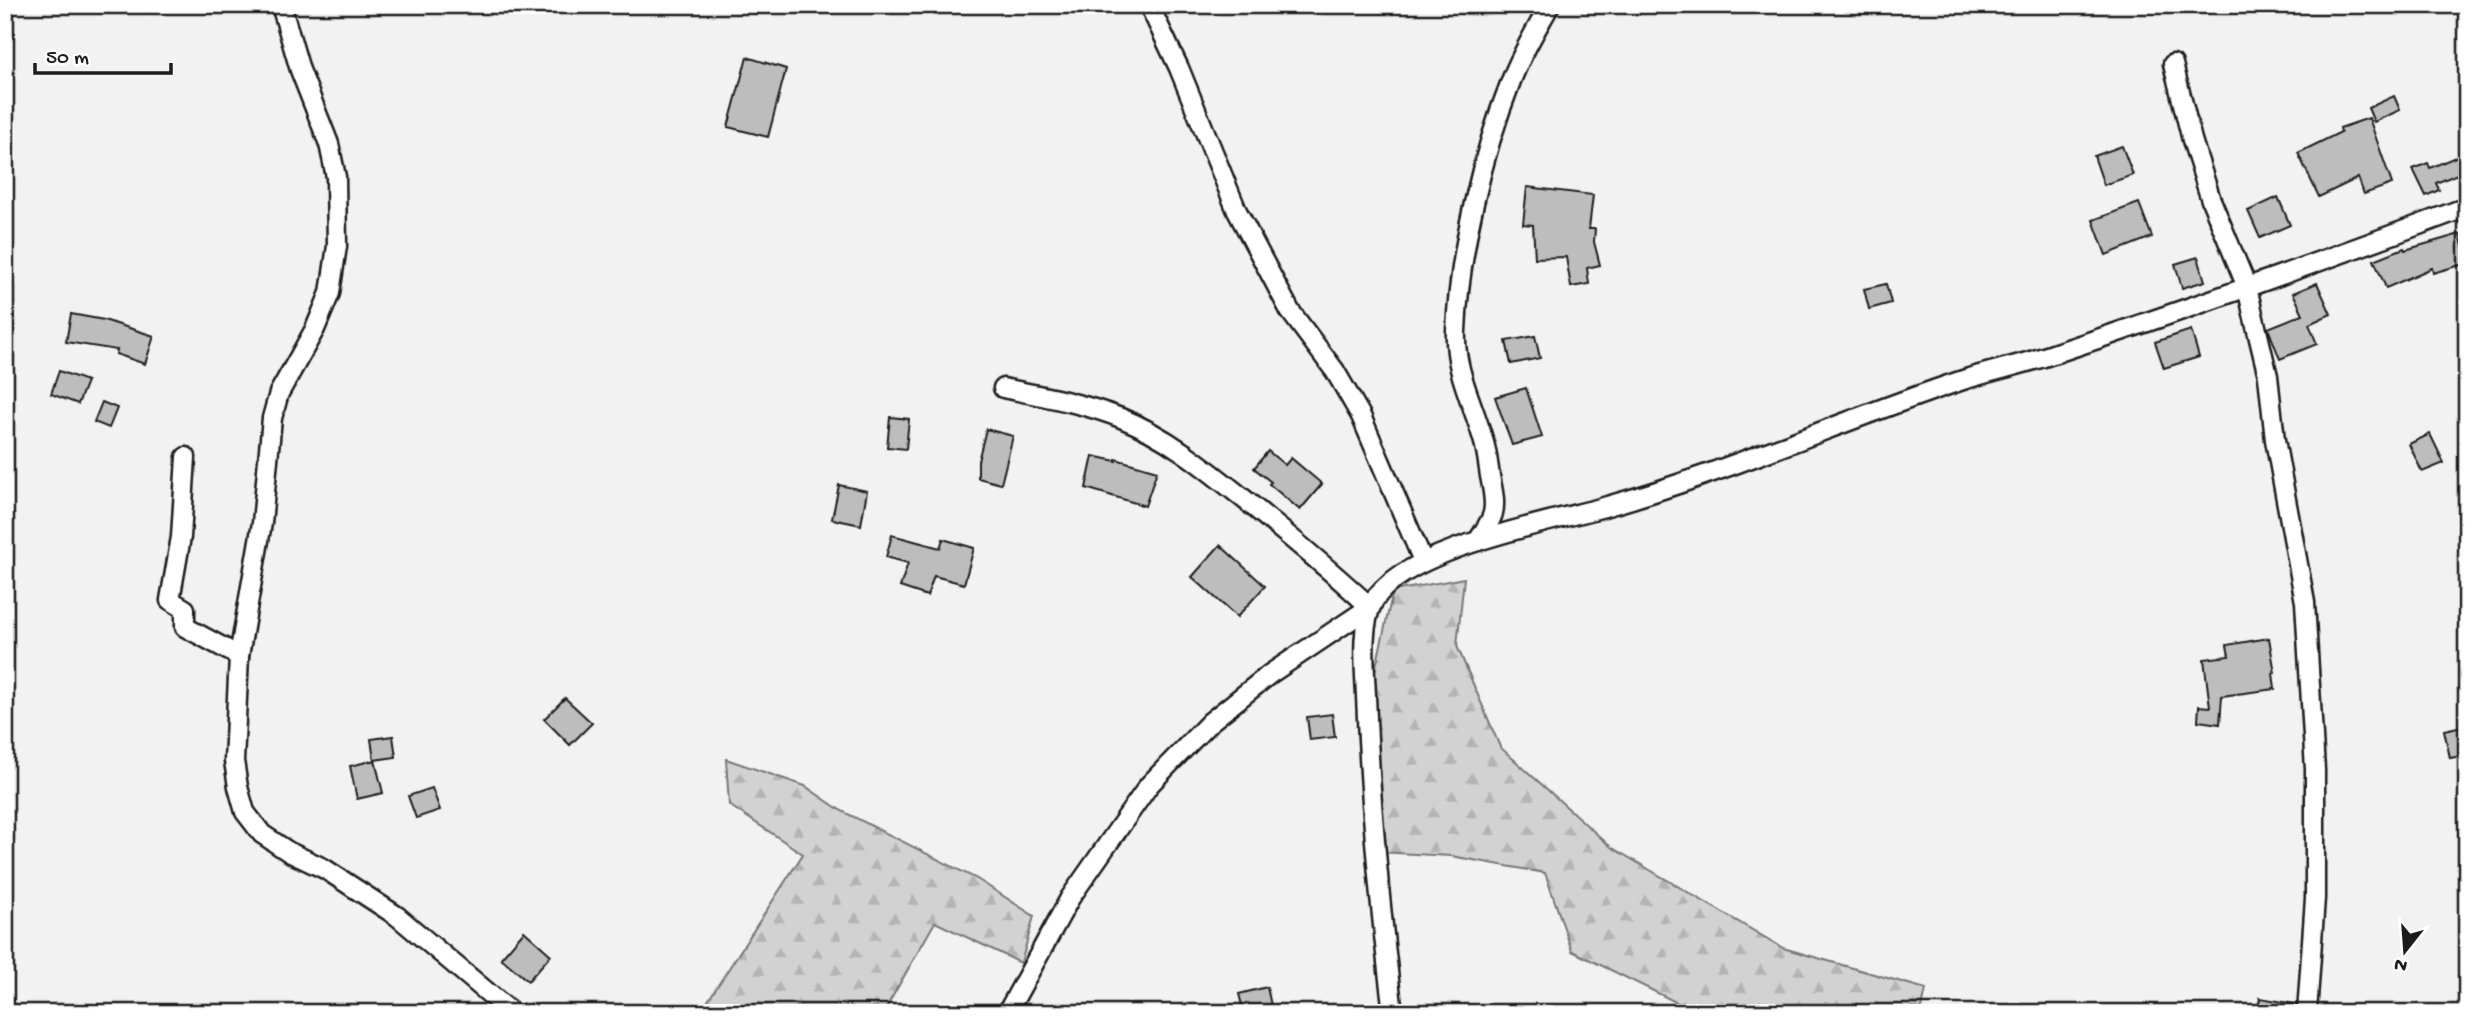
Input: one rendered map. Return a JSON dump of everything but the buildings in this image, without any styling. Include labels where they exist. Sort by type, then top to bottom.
[{"type":"street","points":[[281,5],[300,70],[329,144],[336,177],[337,246],[330,293],[315,329],[279,393],[272,418],[262,523],[239,656],[234,761],[245,812],[262,834],[289,852],[335,875],[397,916],[512,1013]]},
{"type":"street","points":[[1149,5],[1179,68],[1237,211],[1290,311],[1335,371],[1361,416],[1423,561]]},
{"type":"street","points":[[1478,541],[1493,514],[1494,494],[1484,440],[1459,364],[1455,333],[1460,289],[1486,159],[1511,81],[1525,49],[1550,5]]},
{"type":"street","points":[[2173,64],[2211,200],[2247,287],[2268,376],[2275,440],[2305,602],[2315,808],[2315,898],[2307,1013]]},
{"type":"street","points":[[1394,1013],[1368,745],[1365,639],[1370,607],[1381,589],[1397,575],[1423,561],[1478,541],[1622,502],[1774,451],[1964,380],[2047,356],[2467,207]]},
{"type":"street","points":[[1003,388],[1076,404],[1121,418],[1168,441],[1261,513],[1341,579],[1370,607]]},
{"type":"street","points":[[187,457],[181,537],[170,600],[185,609],[185,627],[239,656]]},
{"type":"street","points":[[1007,1013],[1070,898],[1149,785],[1210,722],[1270,674],[1370,607]]},
{"type":"green space","points":[[1464,578],[1457,646],[1500,747],[1611,847],[1783,948],[1926,989],[1921,1013],[1698,1013],[1572,951],[1545,873],[1451,856],[1379,852],[1368,702],[1393,591]]},
{"type":"green space","points":[[726,759],[805,786],[840,810],[977,879],[1034,916],[1021,963],[935,922],[883,1013],[700,1013],[803,854],[729,805]]}]
